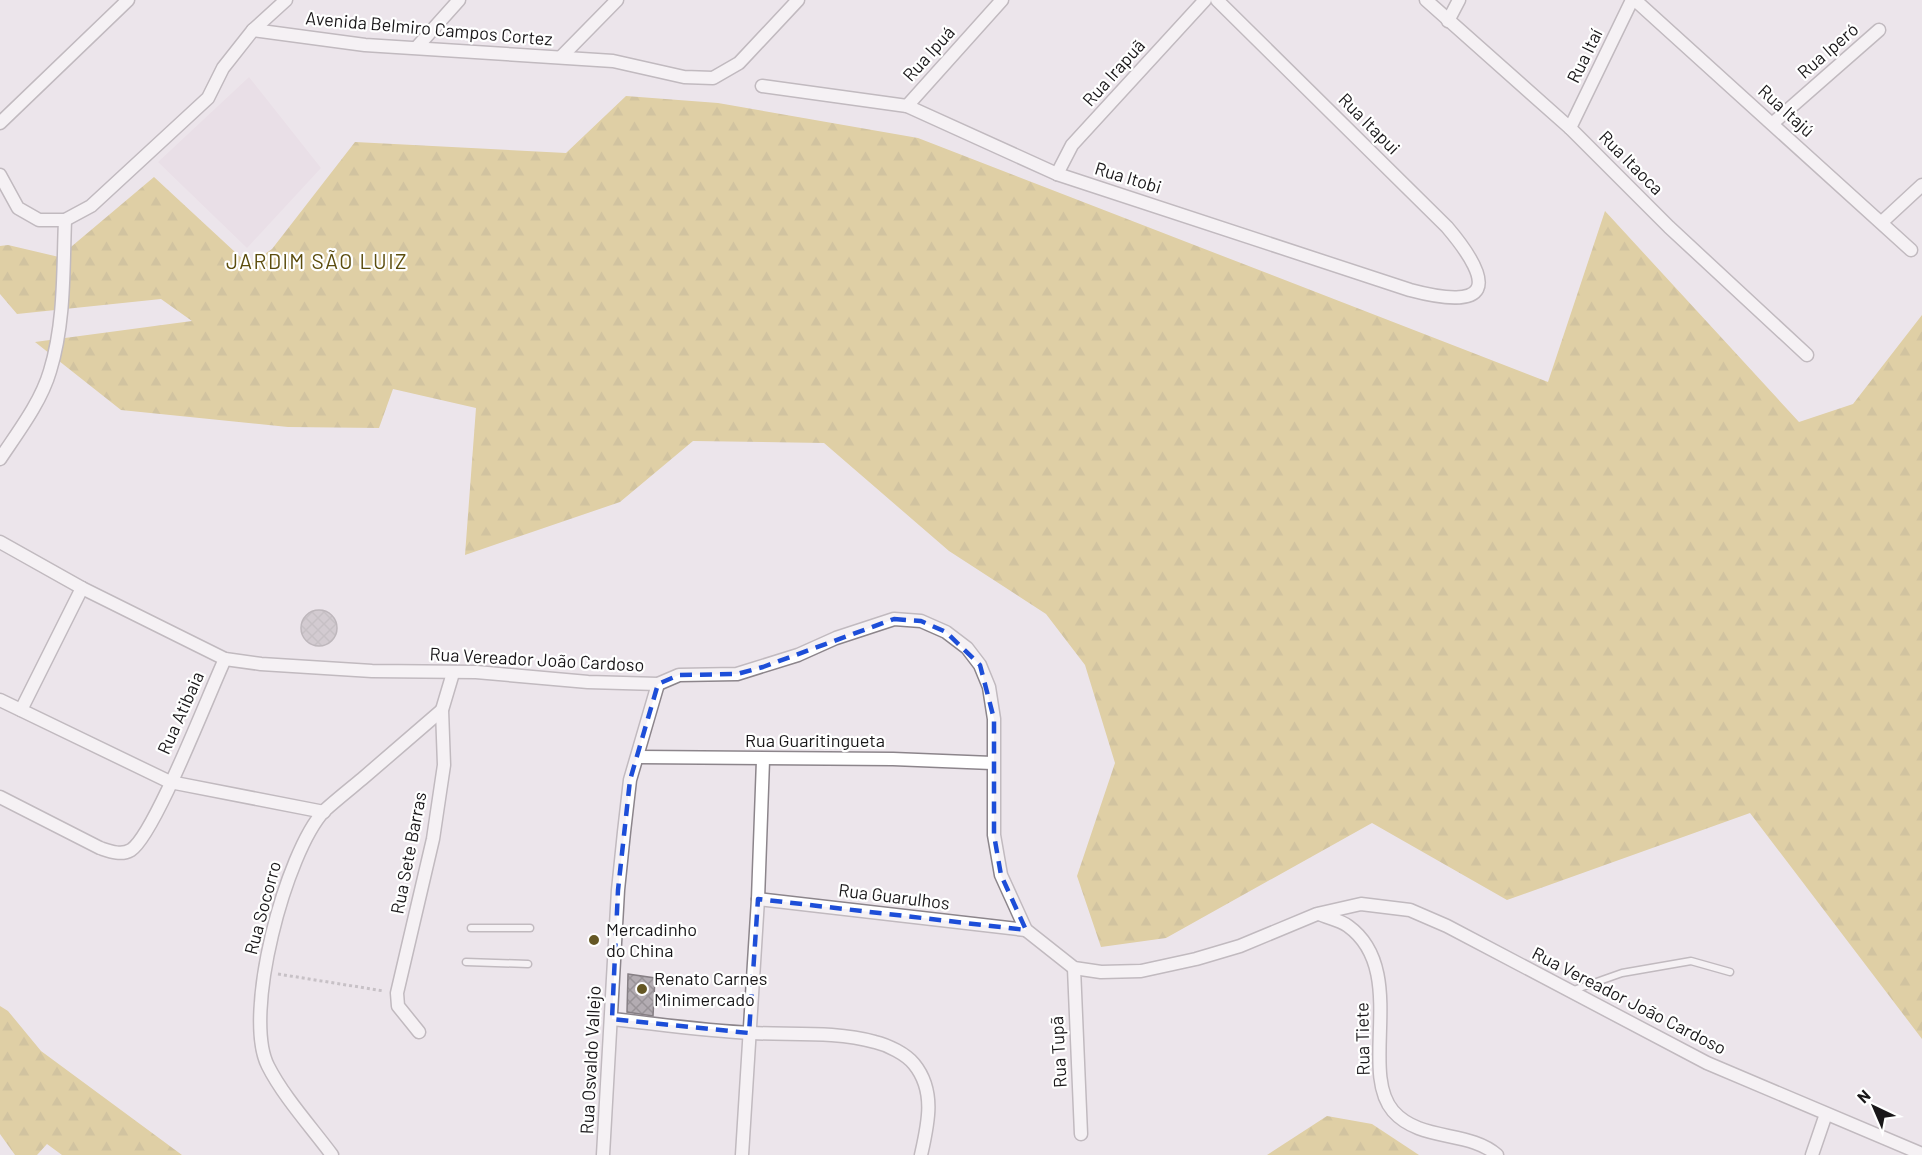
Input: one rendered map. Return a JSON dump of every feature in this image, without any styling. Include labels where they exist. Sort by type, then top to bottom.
[{"type":"street","points":[[0,123],[128,0]]},
{"type":"street","points":[[0,175],[18,208],[39,220],[65,220],[91,206],[208,98],[224,68],[253,30],[286,0]]},
{"type":"street","points":[[417,47],[459,0]]},
{"type":"street","points":[[561,57],[617,0]]},
{"type":"street","name":"Avenida Belmiro Campos Cortez","points":[[253,30],[365,45],[613,61],[684,77],[714,78],[739,63],[798,0]]},
{"type":"street","name":"Rua Ipuá","points":[[908,106],[1002,0]]},
{"type":"street","name":"Rua Irapuã","points":[[1057,174],[1072,145],[1205,0]]},
{"type":"street","name":"Rua Itapui","points":[[1218,0],[1447,227],[1473,261],[1478,272],[1478,284]]},
{"type":"street","name":"Rua Itaoca","points":[[1426,0],[1570,128],[1669,227],[1807,355]]},
{"type":"street","points":[[1448,21],[1459,0]]},
{"type":"street","name":"Rua Itajú","points":[[1634,0],[1773,123],[1911,250]]},
{"type":"street","name":"Rua Itaí","points":[[1570,128],[1634,0]]},
{"type":"street","name":"Rua Iperó","points":[[1773,123],[1879,30]]},
{"type":"street","name":"Rua Itobi","points":[[762,86],[908,106],[1057,174],[1441,298],[1463,299],[1473,294],[1478,284]]},
{"type":"street","points":[[1882,222],[1922,184]]},
{"type":"street","points":[[0,459],[24,424],[50,373],[62,318],[65,220]]},
{"type":"street","name":"Rua Vereador João Cardoso","points":[[0,542],[82,588],[225,659],[360,670],[476,672],[588,682],[658,684],[679,675],[737,674],[789,658],[836,638],[894,619],[921,621],[946,633],[967,648],[981,665],[989,687],[994,719],[992,763],[994,835],[1001,875],[1026,930]]},
{"type":"street","points":[[21,710],[82,588]]},
{"type":"street","name":"Rua Atibaia","points":[[0,797],[99,848],[116,854],[130,851],[144,836],[225,659]]},
{"type":"street","name":"Rua Sete Barras","points":[[397,993],[434,839],[444,765],[442,710],[453,673]]},
{"type":"street","name":"Rua Osvaldo Vallejo","points":[[603,1155],[618,890],[630,780],[639,757],[658,684]]},
{"type":"street","points":[[0,700],[170,782],[324,812]]},
{"type":"street","name":"Rua Socorro","points":[[332,1155],[268,1066],[261,1045],[258,1024],[265,972],[292,864],[306,836],[324,812],[442,710]]},
{"type":"street","name":"Rua Guaritingueta","points":[[639,757],[763,760],[893,759],[992,763]]},
{"type":"street","points":[[742,1155],[758,899],[763,760]]},
{"type":"street","name":"Rua Guarulhos","points":[[758,899],[1026,930]]},
{"type":"street","name":"Rua Vereador João Cardoso","points":[[1074,968],[1101,972],[1141,971],[1196,959],[1240,946],[1317,914],[1361,904],[1410,910],[1447,926],[1707,1063],[1922,1154]]},
{"type":"street","name":"Rua Tiete","points":[[1317,914],[1348,925],[1359,937],[1376,971],[1382,1006],[1380,1071],[1385,1099],[1394,1112],[1415,1126],[1488,1147],[1497,1155]]},
{"type":"street","points":[[1026,930],[1074,968]]},
{"type":"street","name":"Rua Tupã","points":[[1074,968],[1081,1134]]},
{"type":"street","points":[[397,993],[398,1006],[419,1032]]},
{"type":"street","points":[[612,1019],[749,1033],[835,1036],[875,1042],[897,1051],[913,1062],[923,1078],[929,1098],[928,1125],[921,1155]]},
{"type":"street","points":[[1812,1155],[1826,1114]]},
{"type":"lane","points":[[471,928],[530,928]]},
{"type":"lane","points":[[1571,992],[1622,973],[1691,961],[1730,972]]},
{"type":"lane","points":[[466,962],[528,964]]},
{"type":"path","points":[[265,972],[397,993]]},
{"type":"highlighted area","points":[[894,619],[921,621],[946,632],[980,665],[994,719],[994,835],[1001,875],[1026,930],[758,899],[749,1033],[612,1019],[618,890],[630,780],[658,684],[679,675],[737,674],[763,667]]},
{"type":"shaded area","points":[[249,77],[321,168],[247,248],[158,162]]},
{"type":"green space","points":[[626,96],[718,103],[918,138],[1548,382],[1605,211],[1799,422],[1853,404],[1922,315],[1922,1039],[1750,813],[1507,900],[1372,823],[1166,938],[1101,947],[1077,876],[1115,763],[1085,665],[1046,614],[949,551],[824,443],[693,441],[620,502],[465,555],[476,408],[393,389],[379,428],[288,427],[121,410],[35,342],[192,321],[161,299],[17,314],[0,294],[0,246],[8,245],[59,257],[154,177],[249,265],[272,249],[355,142],[566,153]]},
{"type":"green space","points":[[0,1006],[8,1011],[41,1051],[182,1155],[62,1155],[47,1144],[37,1155],[15,1155],[0,1134]]},
{"type":"green space","points":[[1327,1116],[1372,1124],[1419,1155],[1267,1155]]},
{"type":"building","points":[[319,610],[332,615],[337,628],[332,641],[319,646],[306,641],[301,628],[306,615]]},
{"type":"building","name":"Renato Carnes Minimercado","points":[[628,974],[655,978],[653,1016],[627,1012]]},
{"type":"place","name":"Mercadinho do China","points":[[594,940]]},
{"type":"place","name":"Renato Carnes Minimercado","points":[[642,989]]},
{"type":"district","name":"JARDIM SÃO LUIZ","points":[[317,262]]}]
